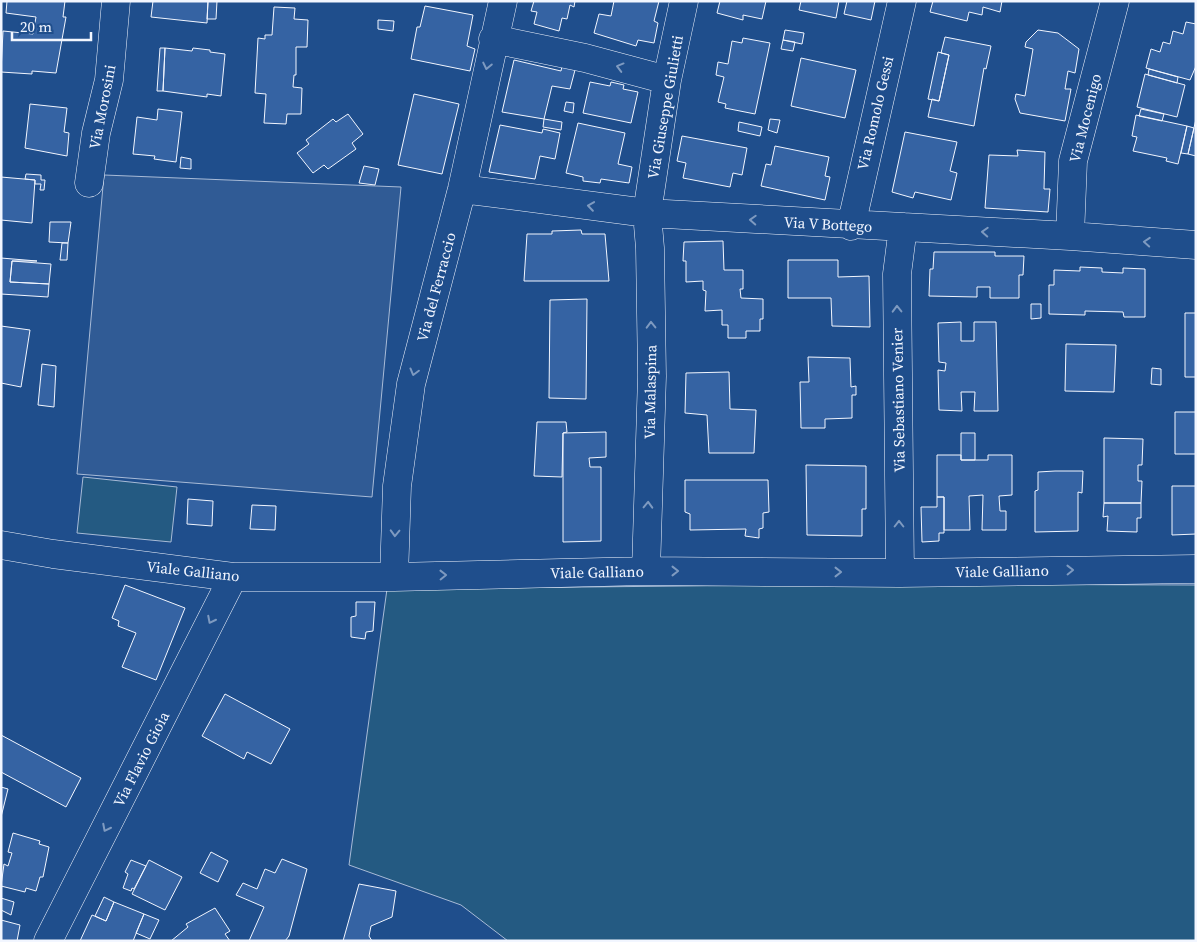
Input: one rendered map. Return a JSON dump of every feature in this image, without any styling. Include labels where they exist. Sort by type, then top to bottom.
[{"type":"street","name":"Via Morosini","points":[[89,183],[96,133],[109,80],[116,1]]},
{"type":"street","name":"Via del Ferraccio","points":[[394,577],[397,486],[411,384],[462,189],[493,39],[503,1]]},
{"type":"street","name":"Via Giuseppe Giulietti","points":[[647,214],[667,80],[684,1]]},
{"type":"street","name":"Via Romolo Gessi","points":[[851,226],[902,1]]},
{"type":"street","name":"Via Mocenigo","points":[[1070,236],[1073,161],[1115,1]]},
{"type":"street","points":[[493,39],[586,58],[667,80]]},
{"type":"street","name":"Via V Bottego","points":[[462,189],[647,214],[1070,236],[1196,245]]},
{"type":"street","name":"Via Malaspina","points":[[646,571],[652,376],[650,248],[647,214]]},
{"type":"street","name":"Via Sebastiano Venier","points":[[900,573],[897,274],[903,227]]},
{"type":"street","name":"Viale Galliano","points":[[1,545],[53,554],[233,577],[394,577],[646,571],[900,573],[1196,569]]},
{"type":"street","name":"Via Flavio Gioia","points":[[48,941],[233,577]]},
{"type":"shaded area","points":[[104,175],[401,187],[372,497],[77,474]]},
{"type":"shaded area","points":[[83,477],[177,487],[171,542],[77,533]]},
{"type":"shaded area","points":[[881,584],[1196,585],[1196,941],[508,941],[461,905],[349,865],[387,589]]},
{"type":"building","points":[[7,1],[65,1],[63,17],[66,17],[56,73],[32,71],[32,74],[1,72],[3,31],[33,34],[36,17],[6,13]]},
{"type":"building","points":[[153,1],[208,1],[207,23],[151,17]]},
{"type":"building","points":[[208,1],[217,1],[216,19],[207,19]]},
{"type":"building","points":[[534,1],[575,1],[574,7],[570,5],[567,19],[562,18],[559,31],[534,24],[537,12],[531,11]]},
{"type":"building","points":[[614,1],[659,1],[654,21],[658,23],[654,43],[638,40],[636,46],[594,33],[599,14],[611,16]]},
{"type":"building","points":[[720,1],[766,1],[762,19],[743,15],[743,20],[717,13]]},
{"type":"building","points":[[801,1],[839,1],[836,18],[799,10]]},
{"type":"building","points":[[847,1],[875,1],[871,20],[844,14]]},
{"type":"building","points":[[933,1],[1002,1],[1000,12],[983,7],[982,15],[969,12],[967,21],[930,12]]},
{"type":"building","points":[[425,6],[473,15],[467,46],[475,49],[470,71],[411,59],[417,27],[420,27]]},
{"type":"building","points":[[274,7],[295,8],[294,19],[308,20],[307,47],[296,47],[296,75],[294,75],[293,87],[302,88],[301,114],[287,114],[286,124],[264,123],[266,94],[255,93],[258,38],[265,39],[265,35],[272,35]]},
{"type":"building","points":[[378,20],[394,21],[393,31],[378,29]]},
{"type":"building","points":[[1186,22],[1196,24],[1196,66],[1190,80],[1146,68],[1151,49],[1160,52],[1163,42],[1170,44],[1173,31],[1183,34]]},
{"type":"building","points":[[785,30],[804,33],[802,44],[783,40]]},
{"type":"building","points":[[1038,30],[1058,33],[1079,49],[1075,73],[1068,71],[1065,89],[1071,89],[1065,121],[1020,113],[1015,99],[1016,94],[1025,96],[1033,49],[1025,47],[1026,42]]},
{"type":"building","points":[[945,37],[991,46],[986,69],[984,68],[974,126],[928,117],[932,99],[939,101],[949,55],[941,53]]},
{"type":"building","points":[[743,38],[770,43],[755,114],[725,108],[726,104],[718,102],[724,77],[716,75],[718,62],[728,64],[732,41],[742,43]]},
{"type":"building","points":[[783,40],[795,42],[793,51],[781,49]]},
{"type":"building","points":[[160,48],[165,48],[163,91],[157,91]]},
{"type":"building","points":[[165,48],[192,51],[193,48],[225,54],[221,96],[207,94],[207,97],[163,91]]},
{"type":"building","points":[[938,52],[949,55],[939,101],[928,99]]},
{"type":"building","points":[[801,58],[856,70],[845,118],[791,106]]},
{"type":"building","points":[[514,60],[561,71],[562,66],[575,70],[570,89],[552,86],[544,119],[502,112]]},
{"type":"building","points":[[1149,69],[1178,77],[1177,83],[1148,75]]},
{"type":"building","points":[[1145,74],[1185,85],[1177,117],[1137,107]]},
{"type":"building","points":[[590,82],[610,86],[611,82],[624,85],[623,89],[638,92],[631,123],[583,113]]},
{"type":"building","points":[[414,94],[459,104],[442,174],[398,165]]},
{"type":"building","points":[[566,102],[574,103],[573,113],[564,111]]},
{"type":"building","points":[[30,104],[67,108],[64,132],[69,133],[67,156],[25,148]]},
{"type":"building","points":[[158,109],[182,112],[176,162],[154,159],[155,156],[133,154],[137,117],[157,120]]},
{"type":"building","points":[[1141,109],[1164,114],[1162,121],[1139,116]]},
{"type":"building","points":[[348,114],[363,134],[352,143],[356,149],[328,169],[324,165],[313,173],[297,153],[309,144],[306,140],[333,119],[336,122]]},
{"type":"building","points":[[1136,115],[1187,126],[1178,164],[1166,161],[1167,158],[1133,151],[1137,137],[1132,136]]},
{"type":"building","points":[[544,119],[562,122],[561,130],[543,127]]},
{"type":"building","points":[[770,119],[780,120],[777,133],[768,130]]},
{"type":"building","points":[[1196,119],[1196,156],[1188,154]]},
{"type":"building","points":[[739,122],[762,127],[760,136],[738,131]]},
{"type":"building","points":[[578,123],[625,133],[618,164],[632,167],[629,183],[601,179],[600,183],[583,181],[583,177],[566,173]]},
{"type":"building","points":[[500,125],[542,133],[543,129],[560,133],[555,159],[540,156],[535,179],[489,172]]},
{"type":"building","points":[[1187,126],[1194,128],[1188,154],[1181,153]]},
{"type":"building","points":[[905,132],[957,142],[950,171],[957,173],[951,200],[915,192],[913,198],[892,192]]},
{"type":"building","points":[[682,136],[747,148],[742,175],[733,173],[730,187],[683,178],[686,163],[677,161]]},
{"type":"building","points":[[775,146],[829,157],[825,176],[830,177],[825,200],[761,186],[766,164],[771,165]]},
{"type":"building","points":[[1017,150],[1045,152],[1044,189],[1050,189],[1048,212],[985,208],[989,155],[1018,156]]},
{"type":"building","points":[[181,157],[191,159],[191,169],[180,168]]},
{"type":"building","points":[[364,166],[379,169],[375,185],[359,183]]},
{"type":"building","points":[[26,174],[41,175],[41,180],[45,180],[44,190],[40,190],[41,184],[35,184],[35,180],[25,179]]},
{"type":"building","points":[[1,177],[35,180],[32,223],[1,220]]},
{"type":"building","points":[[50,222],[71,222],[68,243],[49,242]]},
{"type":"building","points":[[581,230],[582,234],[605,234],[609,281],[524,281],[527,234],[552,234],[552,231]]},
{"type":"building","points":[[723,241],[724,270],[743,270],[743,289],[740,289],[741,298],[763,299],[763,319],[760,319],[760,331],[746,331],[746,338],[728,338],[728,325],[722,325],[722,310],[705,311],[706,291],[703,290],[703,281],[686,282],[686,261],[683,261],[684,242]]},
{"type":"building","points":[[62,243],[68,243],[67,260],[60,260]]},
{"type":"building","points":[[934,252],[995,252],[995,256],[1024,256],[1023,275],[1019,275],[1019,298],[990,298],[990,287],[977,287],[977,297],[929,296],[930,269],[933,269]]},
{"type":"building","points":[[1,258],[37,261],[12,261],[10,282],[49,284],[48,297],[1,294]]},
{"type":"building","points":[[788,260],[838,260],[838,277],[869,276],[870,327],[832,326],[831,298],[788,298]]},
{"type":"building","points":[[12,261],[51,264],[49,284],[10,282]]},
{"type":"building","points":[[1080,267],[1102,268],[1102,272],[1123,273],[1123,268],[1145,269],[1145,317],[1124,317],[1123,312],[1085,311],[1085,315],[1049,314],[1049,285],[1054,285],[1054,270],[1080,271]]},
{"type":"building","points":[[587,299],[586,399],[549,398],[550,300]]},
{"type":"building","points":[[1031,304],[1041,304],[1041,318],[1031,319]]},
{"type":"building","points":[[1185,313],[1196,313],[1196,377],[1185,377]]},
{"type":"building","points":[[961,322],[961,341],[974,341],[974,322],[996,322],[998,411],[974,411],[975,392],[961,392],[962,411],[939,410],[938,370],[945,371],[946,363],[939,362],[938,323]]},
{"type":"building","points":[[1,326],[30,330],[21,387],[1,383]]},
{"type":"building","points":[[1066,344],[1116,345],[1114,392],[1065,391]]},
{"type":"building","points":[[808,357],[850,358],[851,387],[856,386],[856,395],[852,395],[852,418],[825,419],[825,428],[801,428],[800,382],[809,382]]},
{"type":"building","points":[[42,364],[56,366],[54,407],[38,405]]},
{"type":"building","points":[[1152,368],[1161,369],[1161,385],[1151,384]]},
{"type":"building","points":[[729,372],[730,409],[756,410],[754,453],[709,453],[707,415],[685,413],[686,373]]},
{"type":"building","points":[[1175,412],[1196,412],[1196,454],[1175,454]]},
{"type":"building","points":[[537,422],[566,422],[567,432],[563,433],[562,477],[534,476]]},
{"type":"building","points":[[606,432],[606,457],[589,458],[590,467],[601,467],[601,541],[563,542],[563,433]]},
{"type":"building","points":[[961,433],[975,433],[975,460],[961,460]]},
{"type":"building","points":[[1104,438],[1143,439],[1142,465],[1138,465],[1138,481],[1142,481],[1141,503],[1104,503]]},
{"type":"building","points":[[937,455],[961,455],[961,460],[988,460],[988,455],[1012,455],[1012,495],[999,496],[1000,511],[1006,511],[1006,530],[982,530],[983,495],[969,496],[970,530],[944,530],[944,497],[937,497]]},
{"type":"building","points":[[806,465],[866,466],[866,509],[862,509],[862,536],[807,535]]},
{"type":"building","points":[[1083,471],[1082,493],[1078,492],[1078,531],[1035,532],[1035,491],[1038,490],[1038,472]]},
{"type":"building","points":[[685,480],[768,480],[769,512],[763,513],[763,528],[759,529],[759,538],[745,536],[746,529],[690,530],[690,514],[685,512]]},
{"type":"building","points":[[1172,486],[1196,486],[1196,534],[1172,535]]},
{"type":"building","points":[[937,497],[944,497],[944,533],[939,533],[939,541],[922,542],[921,507],[937,507]]},
{"type":"building","points":[[188,499],[213,501],[212,526],[187,524]]},
{"type":"building","points":[[1104,503],[1141,503],[1141,518],[1137,518],[1137,532],[1107,531],[1108,516],[1103,517]]},
{"type":"building","points":[[252,505],[276,506],[275,530],[250,529]]},
{"type":"building","points":[[125,585],[185,608],[156,680],[122,667],[136,633],[118,626],[119,621],[112,618]]},
{"type":"building","points":[[356,602],[375,602],[373,631],[366,632],[365,639],[351,637],[351,617],[356,616]]},
{"type":"building","points":[[225,694],[290,729],[271,764],[247,752],[244,759],[202,736]]},
{"type":"building","points":[[1,735],[81,778],[66,807],[1,772]]},
{"type":"building","points":[[1,787],[8,789],[1,817]]},
{"type":"building","points":[[13,833],[40,841],[39,844],[49,847],[43,877],[40,877],[36,891],[26,888],[25,892],[1,886],[4,864],[8,866],[12,853],[8,852]]},
{"type":"building","points":[[211,852],[228,861],[218,882],[200,873]]},
{"type":"building","points":[[282,859],[307,869],[289,936],[285,941],[249,941],[264,907],[236,895],[243,883],[257,889],[265,869],[275,873]]},
{"type":"building","points":[[131,860],[146,866],[134,889],[132,888],[131,891],[123,888],[128,874],[125,872]]},
{"type":"building","points":[[149,860],[182,877],[165,910],[132,894]]},
{"type":"building","points":[[359,884],[396,891],[392,917],[371,926],[369,936],[372,941],[343,941]]},
{"type":"building","points":[[104,897],[114,902],[106,921],[95,916]]},
{"type":"building","points":[[1,898],[14,902],[11,915],[1,910]]},
{"type":"building","points":[[114,902],[144,914],[133,941],[80,941],[92,915],[106,921]]},
{"type":"building","points":[[215,908],[230,931],[225,934],[230,941],[171,941],[188,927],[186,924]]},
{"type":"building","points":[[144,914],[159,920],[150,939],[136,933]]},
{"type":"building","points":[[1,920],[20,925],[17,941],[1,941]]}]
